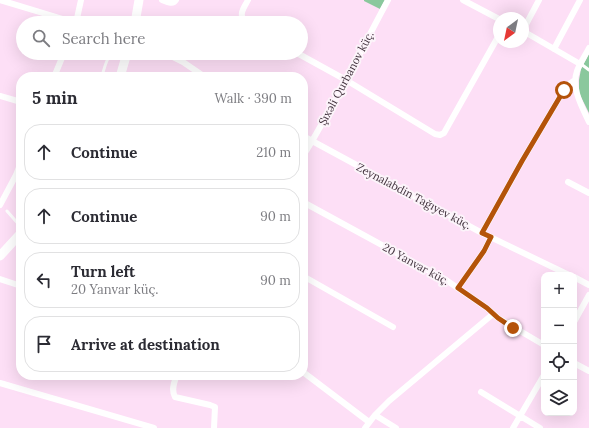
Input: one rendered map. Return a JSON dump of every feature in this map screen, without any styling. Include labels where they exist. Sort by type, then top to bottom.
[{"type":"main road","points":[[136,16],[138,0]]},
{"type":"main road","points":[[141,16],[143,0]]},
{"type":"main road","points":[[122,72],[127,60]]},
{"type":"main road","points":[[126,72],[128,60]]},
{"type":"main road","points":[[0,256],[16,238]]},
{"type":"main road","points":[[0,263],[16,245]]},
{"type":"street","points":[[0,0],[53,16]]},
{"type":"street","points":[[78,16],[81,0]]},
{"type":"street","points":[[162,0],[172,3],[176,0]]},
{"type":"street","points":[[241,16],[248,0]]},
{"type":"street","name":"Şıxəli Qurbanov küç.","points":[[308,148],[388,0]]},
{"type":"street","points":[[529,19],[539,0]]},
{"type":"street","points":[[554,49],[580,0]]},
{"type":"street","points":[[467,1],[493,16]]},
{"type":"street","points":[[529,34],[580,64]]},
{"type":"street","points":[[308,59],[346,80],[435,134],[440,135],[444,133],[493,46]]},
{"type":"street","points":[[589,48],[577,70],[575,80],[577,94],[589,122]]},
{"type":"street","points":[[56,72],[61,60]]},
{"type":"street","points":[[179,60],[198,72]]},
{"type":"street","points":[[482,233],[564,90],[575,80]]},
{"type":"street","points":[[0,96],[16,101]]},
{"type":"street","name":"Zeynalabdin Tağıyev küç.","points":[[308,139],[482,233],[563,272]]},
{"type":"street","points":[[0,205],[3,194],[16,174]]},
{"type":"street","points":[[568,182],[589,194]]},
{"type":"street","name":"20 Yanvar küç.","points":[[308,205],[432,272],[487,308],[498,318],[513,328],[541,344]]},
{"type":"street","points":[[458,288],[484,251],[491,237]]},
{"type":"street","points":[[308,279],[392,327]]},
{"type":"street","points":[[577,279],[589,285]]},
{"type":"street","points":[[0,280],[16,285]]},
{"type":"street","points":[[577,317],[589,295]]},
{"type":"street","points":[[308,376],[367,425],[389,401],[493,314]]},
{"type":"street","points":[[577,365],[589,371]]},
{"type":"street","points":[[175,380],[173,393],[175,397],[215,407],[214,426],[222,428]]},
{"type":"street","points":[[513,428],[541,380]]},
{"type":"street","points":[[0,383],[154,428]]},
{"type":"street","points":[[481,392],[540,428]]},
{"type":"street","points":[[375,415],[396,428]]},
{"type":"lane","points":[[104,72],[107,60]]},
{"type":"lane","points":[[580,64],[589,70]]},
{"type":"lane","points":[[7,211],[16,221]]},
{"type":"green space","points":[[364,0],[385,0],[380,9]]},
{"type":"green space","points":[[589,54],[589,113],[579,93],[579,80],[581,69]]},
{"type":"route","points":[[513,328],[458,288],[487,246],[491,237],[482,233],[564,90]]}]
